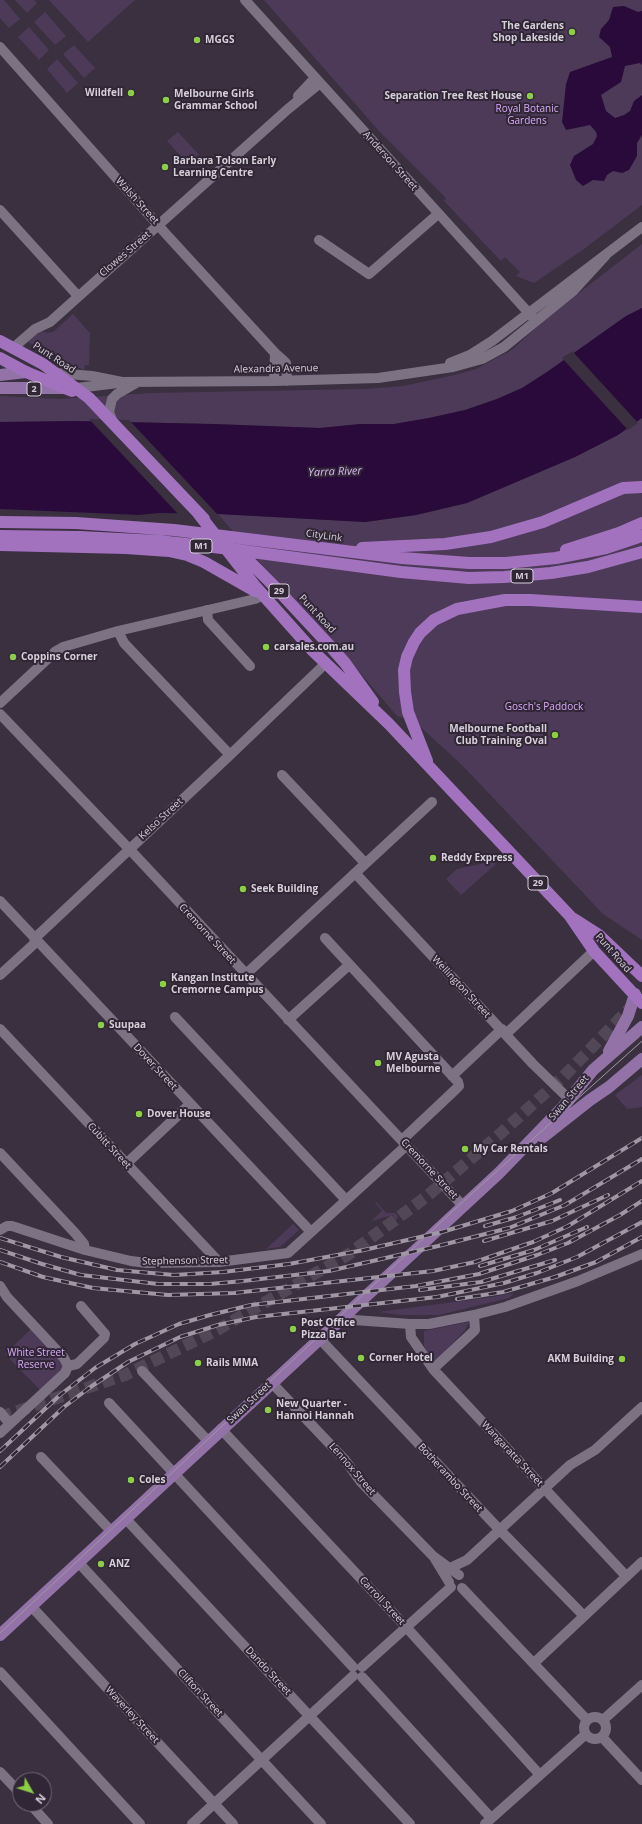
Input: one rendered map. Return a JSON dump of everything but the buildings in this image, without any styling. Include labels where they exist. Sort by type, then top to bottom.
[{"type":"highway","name":"Punt Road","points":[[0,341],[56,373],[72,388],[106,412],[116,427],[207,523],[263,595],[325,664],[389,724],[570,916],[594,952],[638,998]]},
{"type":"highway","name":"Punt Road","points":[[0,358],[26,372],[72,388]]},
{"type":"highway","name":"Alexandra Avenue","points":[[26,372],[56,373]]},
{"type":"highway","points":[[403,552],[516,531],[556,517],[623,488],[642,487]]},
{"type":"highway","name":"CityLink","points":[[0,522],[91,524],[174,530],[323,549],[403,552]]},
{"type":"highway","name":"Punt Road","points":[[207,523],[263,574],[330,646],[345,663],[389,724]]},
{"type":"highway","points":[[506,563],[569,549],[642,523]]},
{"type":"highway","name":"M1","points":[[0,536],[80,537],[159,541],[400,572],[469,578],[524,576],[588,566],[642,552]]},
{"type":"highway","name":"M1","points":[[403,552],[469,563],[506,563],[576,555],[606,548],[642,536]]},
{"type":"highway","points":[[0,546],[111,547],[169,551],[187,555],[204,562],[263,595]]},
{"type":"highway","points":[[429,768],[408,712],[404,676],[407,658],[414,642],[424,628],[434,620],[458,609],[505,600],[530,600],[642,607]]},
{"type":"highway","name":"Punt Road","points":[[570,916],[599,935],[642,976]]},
{"type":"main road","name":"Alexandra Avenue","points":[[0,375],[26,372]]},
{"type":"main road","name":"Alexandra Avenue","points":[[0,388],[72,388]]},
{"type":"main road","points":[[598,1065],[610,1049],[638,998]]},
{"type":"main road","name":"Swan Street","points":[[1,1634],[499,1172],[569,1099],[586,1077],[642,1027]]},
{"type":"main road","name":"Swan Street","points":[[499,1172],[583,1104],[609,1087],[642,1058]]},
{"type":"street","name":"Anderson Street","points":[[246,0],[536,321]]},
{"type":"street","name":"Walsh Street","points":[[0,47],[158,225],[275,354],[286,363],[287,381]]},
{"type":"street","name":"Clowes Street","points":[[13,348],[39,326],[50,322],[208,182],[318,81]]},
{"type":"street","points":[[0,210],[78,296]]},
{"type":"street","points":[[319,240],[369,274],[438,214]]},
{"type":"street","name":"Alexandra Avenue","points":[[430,370],[463,358],[484,347],[606,256],[642,227]]},
{"type":"street","name":"Alexandra Avenue","points":[[56,373],[92,376],[122,382],[274,382],[378,378],[466,364],[488,357],[504,347],[575,289],[606,256]]},
{"type":"street","points":[[274,382],[275,354]]},
{"type":"street","name":"Alexandra Avenue","points":[[72,388],[102,386],[122,382]]},
{"type":"street","points":[[106,412],[114,397],[138,382]]},
{"type":"street","points":[[0,703],[56,651],[63,647],[118,631],[253,600],[263,595]]},
{"type":"street","points":[[207,610],[208,620],[250,666]]},
{"type":"street","points":[[118,631],[124,643],[230,755]]},
{"type":"street","name":"Kelso Street","points":[[0,976],[34,944],[35,938],[325,664]]},
{"type":"street","name":"Cremorne Street","points":[[0,714],[129,849],[245,975],[463,1206]]},
{"type":"street","points":[[282,775],[365,863]]},
{"type":"street","points":[[245,975],[432,802]]},
{"type":"street","name":"Wellington Street","points":[[355,873],[569,1099]]},
{"type":"street","name":"Dover Street","points":[[0,901],[311,1232]]},
{"type":"street","points":[[325,938],[452,1076],[594,952]]},
{"type":"street","points":[[288,1020],[349,965]]},
{"type":"street","points":[[175,1017],[346,1200]]},
{"type":"street","name":"Cubitt Street","points":[[0,1029],[219,1262]]},
{"type":"street","name":"Stephenson Street","points":[[1,1227],[12,1226],[85,1250],[131,1261],[147,1263],[219,1262],[288,1253],[346,1200],[459,1086],[458,1082],[452,1076]]},
{"type":"street","points":[[126,1164],[190,1104]]},
{"type":"street","points":[[0,1153],[75,1233],[84,1244],[85,1250]]},
{"type":"street","points":[[345,1314],[354,1320],[410,1324],[429,1324],[474,1315],[578,1281],[642,1254]]},
{"type":"street","points":[[0,1286],[7,1297],[64,1358],[68,1366],[65,1373],[0,1433]]},
{"type":"street","points":[[68,1366],[77,1364],[104,1338],[105,1334],[81,1306]]},
{"type":"street","points":[[433,1369],[475,1330],[474,1315]]},
{"type":"street","name":"Wangaratta Street","points":[[410,1324],[411,1337],[433,1369],[626,1576]]},
{"type":"street","name":"Botherambo Street","points":[[319,1338],[500,1530],[584,1616]]},
{"type":"street","points":[[142,1371],[208,1441]]},
{"type":"street","name":"Lennox Street","points":[[271,1382],[345,1460],[361,1482],[433,1556],[460,1576]]},
{"type":"street","points":[[109,1403],[357,1672],[488,1821],[586,1734]]},
{"type":"street","points":[[450,1568],[467,1560],[570,1465],[595,1450],[641,1408]]},
{"type":"street","points":[[0,1412],[10,1424]]},
{"type":"street","name":"Carroll Street","points":[[221,1429],[407,1628],[540,1775]]},
{"type":"street","points":[[41,1457],[111,1531]]},
{"type":"street","name":"Dando Street","points":[[125,1518],[410,1824]]},
{"type":"street","name":"Lennox Street","points":[[433,1556],[450,1585]]},
{"type":"street","points":[[460,1576],[467,1560]]},
{"type":"street","name":"Clifton Street","points":[[78,1562],[321,1824]]},
{"type":"street","points":[[534,1663],[642,1562]]},
{"type":"street","points":[[192,1824],[407,1628],[450,1585],[452,1576],[460,1576]]},
{"type":"street","points":[[460,1576],[464,1582],[462,1588]]},
{"type":"street","points":[[450,1585],[457,1590],[462,1588]]},
{"type":"street","points":[[462,1588],[588,1720]]},
{"type":"street","name":"Waverley Street","points":[[31,1606],[233,1824]]},
{"type":"street","points":[[0,1672],[140,1824]]},
{"type":"street","points":[[603,1720],[642,1685]]},
{"type":"street","points":[[594,1717],[603,1720],[606,1730],[602,1737],[593,1739],[586,1734],[584,1726],[588,1720],[594,1717]]},
{"type":"street","points":[[602,1737],[642,1780]]},
{"type":"street","points":[[0,1772],[12,1785]]},
{"type":"street","points":[[37,1812],[48,1824]]},
{"type":"green space","points":[[0,0],[4,0],[20,19],[9,28],[0,18]]},
{"type":"green space","points":[[15,0],[34,0],[37,3],[27,13]]},
{"type":"green space","points":[[49,0],[135,0],[88,42]]},
{"type":"green space","name":"Royal Botanic Gardens","points":[[264,0],[642,0],[642,205],[584,249],[534,283],[516,276],[520,272],[505,257],[501,261],[444,201],[446,198],[379,131]]},
{"type":"green space","points":[[45,12],[66,36],[55,45],[34,22]]},
{"type":"green space","points":[[29,27],[49,50],[39,60],[18,37]]},
{"type":"green space","points":[[74,45],[95,68],[84,78],[63,54]]},
{"type":"green space","points":[[57,59],[78,83],[67,93],[47,69]]},
{"type":"green space","points":[[178,132],[199,155],[188,164],[167,141]]},
{"type":"green space","points":[[642,244],[642,308],[626,316],[522,388],[497,399],[465,410],[394,424],[360,424],[320,428],[76,421],[0,422],[0,396],[58,399],[152,393],[364,389],[403,386],[455,375],[476,369],[512,350],[544,320]]},
{"type":"green space","points":[[73,314],[90,333],[89,365],[85,365],[84,370],[53,357],[54,355],[26,341],[41,331],[48,333],[53,332]]},
{"type":"green space","name":"Gosch's Paddock","points":[[642,418],[642,940],[603,914],[462,765],[415,722],[397,716],[333,641],[261,564],[218,514],[365,522],[416,515],[467,503],[575,457],[618,435]]},
{"type":"green space","points":[[494,861],[496,864],[461,895],[446,879],[457,869]]},
{"type":"green space","points":[[642,1075],[642,1107],[627,1109],[615,1095]]},
{"type":"green space","points":[[376,1202],[386,1213],[395,1213],[398,1216],[397,1219],[393,1221],[393,1215],[371,1221],[382,1211],[375,1203]]},
{"type":"green space","points":[[293,1224],[299,1230],[280,1247],[266,1249]]},
{"type":"green space","points":[[514,1293],[509,1298],[439,1315],[400,1315],[378,1312],[492,1297]]},
{"type":"green space","points":[[469,1322],[465,1330],[436,1361],[430,1359],[424,1346],[424,1331]]},
{"type":"green space","name":"White Street Reserve","points":[[33,1327],[68,1364],[40,1390],[5,1354]]},
{"type":"water","points":[[624,6],[638,12],[642,11],[642,65],[640,63],[625,66],[621,82],[601,95],[606,111],[615,118],[630,111],[634,101],[642,95],[642,135],[637,143],[637,156],[629,170],[622,173],[613,171],[607,175],[604,181],[593,180],[583,186],[576,180],[570,165],[574,156],[593,144],[597,136],[596,132],[590,125],[566,130],[562,122],[566,84],[570,72],[612,57],[610,47],[599,37],[601,29],[609,20],[613,7]]},
{"type":"water","name":"Yarra River","points":[[642,308],[642,418],[618,435],[575,457],[467,503],[416,515],[365,522],[218,514],[159,513],[139,515],[0,509],[0,422],[76,421],[320,428],[360,424],[394,424],[429,418],[465,410],[497,399],[522,388],[626,316]]},
{"type":"pier","points":[[573,351],[638,423],[628,430],[562,358]]},
{"type":"pier","points":[[89,419],[129,420],[219,516],[179,515]]},
{"type":"pier","points":[[10,512],[39,512],[146,517],[139,517]]},
{"type":"tunnel","points":[[0,1417],[125,1375],[217,1330],[349,1254],[426,1197],[500,1134],[564,1076],[632,1006]]},
{"type":"tram line","points":[[0,1633],[468,1197],[642,1041]]},
{"type":"railway","points":[[0,1238],[61,1257],[117,1270],[174,1275],[223,1272],[289,1264],[364,1250],[442,1232],[512,1211],[552,1193],[642,1138]]},
{"type":"railway","points":[[0,1250],[81,1275],[158,1284],[210,1284],[329,1271],[509,1228],[565,1205],[642,1159]]},
{"type":"railway","points":[[0,1262],[43,1277],[93,1288],[168,1295],[234,1293],[433,1271],[475,1262],[533,1242],[568,1226],[642,1181]]},
{"type":"railway","points":[[484,1241],[552,1221],[608,1195]]},
{"type":"railway","points":[[485,1226],[517,1217],[560,1200]]},
{"type":"railway","points":[[0,1451],[60,1395],[95,1368],[135,1344],[179,1324],[251,1305],[416,1286],[479,1274],[568,1243],[620,1215],[642,1201]]},
{"type":"railway","points":[[0,1467],[64,1407],[89,1388],[128,1362],[180,1337],[218,1325],[256,1317],[437,1297],[504,1283],[537,1273],[577,1257],[642,1222]]},
{"type":"railway","points":[[480,1266],[534,1250],[587,1227]]},
{"type":"railway","points":[[457,1299],[503,1292],[555,1277],[596,1262],[642,1237]]},
{"type":"railway","points":[[420,1290],[481,1282],[555,1260]]},
{"type":"place","name":"The Gardens Shop Lakeside","points":[[572,32]]},
{"type":"place","name":"MGGS","points":[[197,40]]},
{"type":"place","name":"Wildfell","points":[[131,93]]},
{"type":"place","name":"Separation Tree Rest House","points":[[530,96]]},
{"type":"place","name":"Melbourne Girls Grammar School","points":[[166,100]]},
{"type":"place","name":"Barbara Tolson Early Learning Centre","points":[[165,167]]},
{"type":"place","name":"carsales.com.au","points":[[266,647]]},
{"type":"place","name":"Coppins Corner","points":[[13,657]]},
{"type":"place","name":"Melbourne Football Club Training Oval","points":[[555,735]]},
{"type":"place","name":"Reddy Express","points":[[433,858]]},
{"type":"place","name":"Seek Building","points":[[243,889]]},
{"type":"place","name":"Kangan Institute Cremorne Campus","points":[[163,984]]},
{"type":"place","name":"Suupaa","points":[[101,1025]]},
{"type":"place","name":"MV Agusta Melbourne","points":[[378,1063]]},
{"type":"place","name":"Dover House","points":[[139,1114]]},
{"type":"place","name":"My Car Rentals","points":[[465,1149]]},
{"type":"place","name":"Post Office Pizza Bar","points":[[293,1329]]},
{"type":"place","name":"Corner Hotel","points":[[361,1358]]},
{"type":"place","name":"AKM Building","points":[[622,1359]]},
{"type":"place","name":"Rails MMA","points":[[198,1363]]},
{"type":"place","name":"New Quarter - Hannoi Hannah","points":[[268,1410]]},
{"type":"place","name":"Coles","points":[[131,1480]]},
{"type":"place","name":"ANZ","points":[[101,1564]]}]
